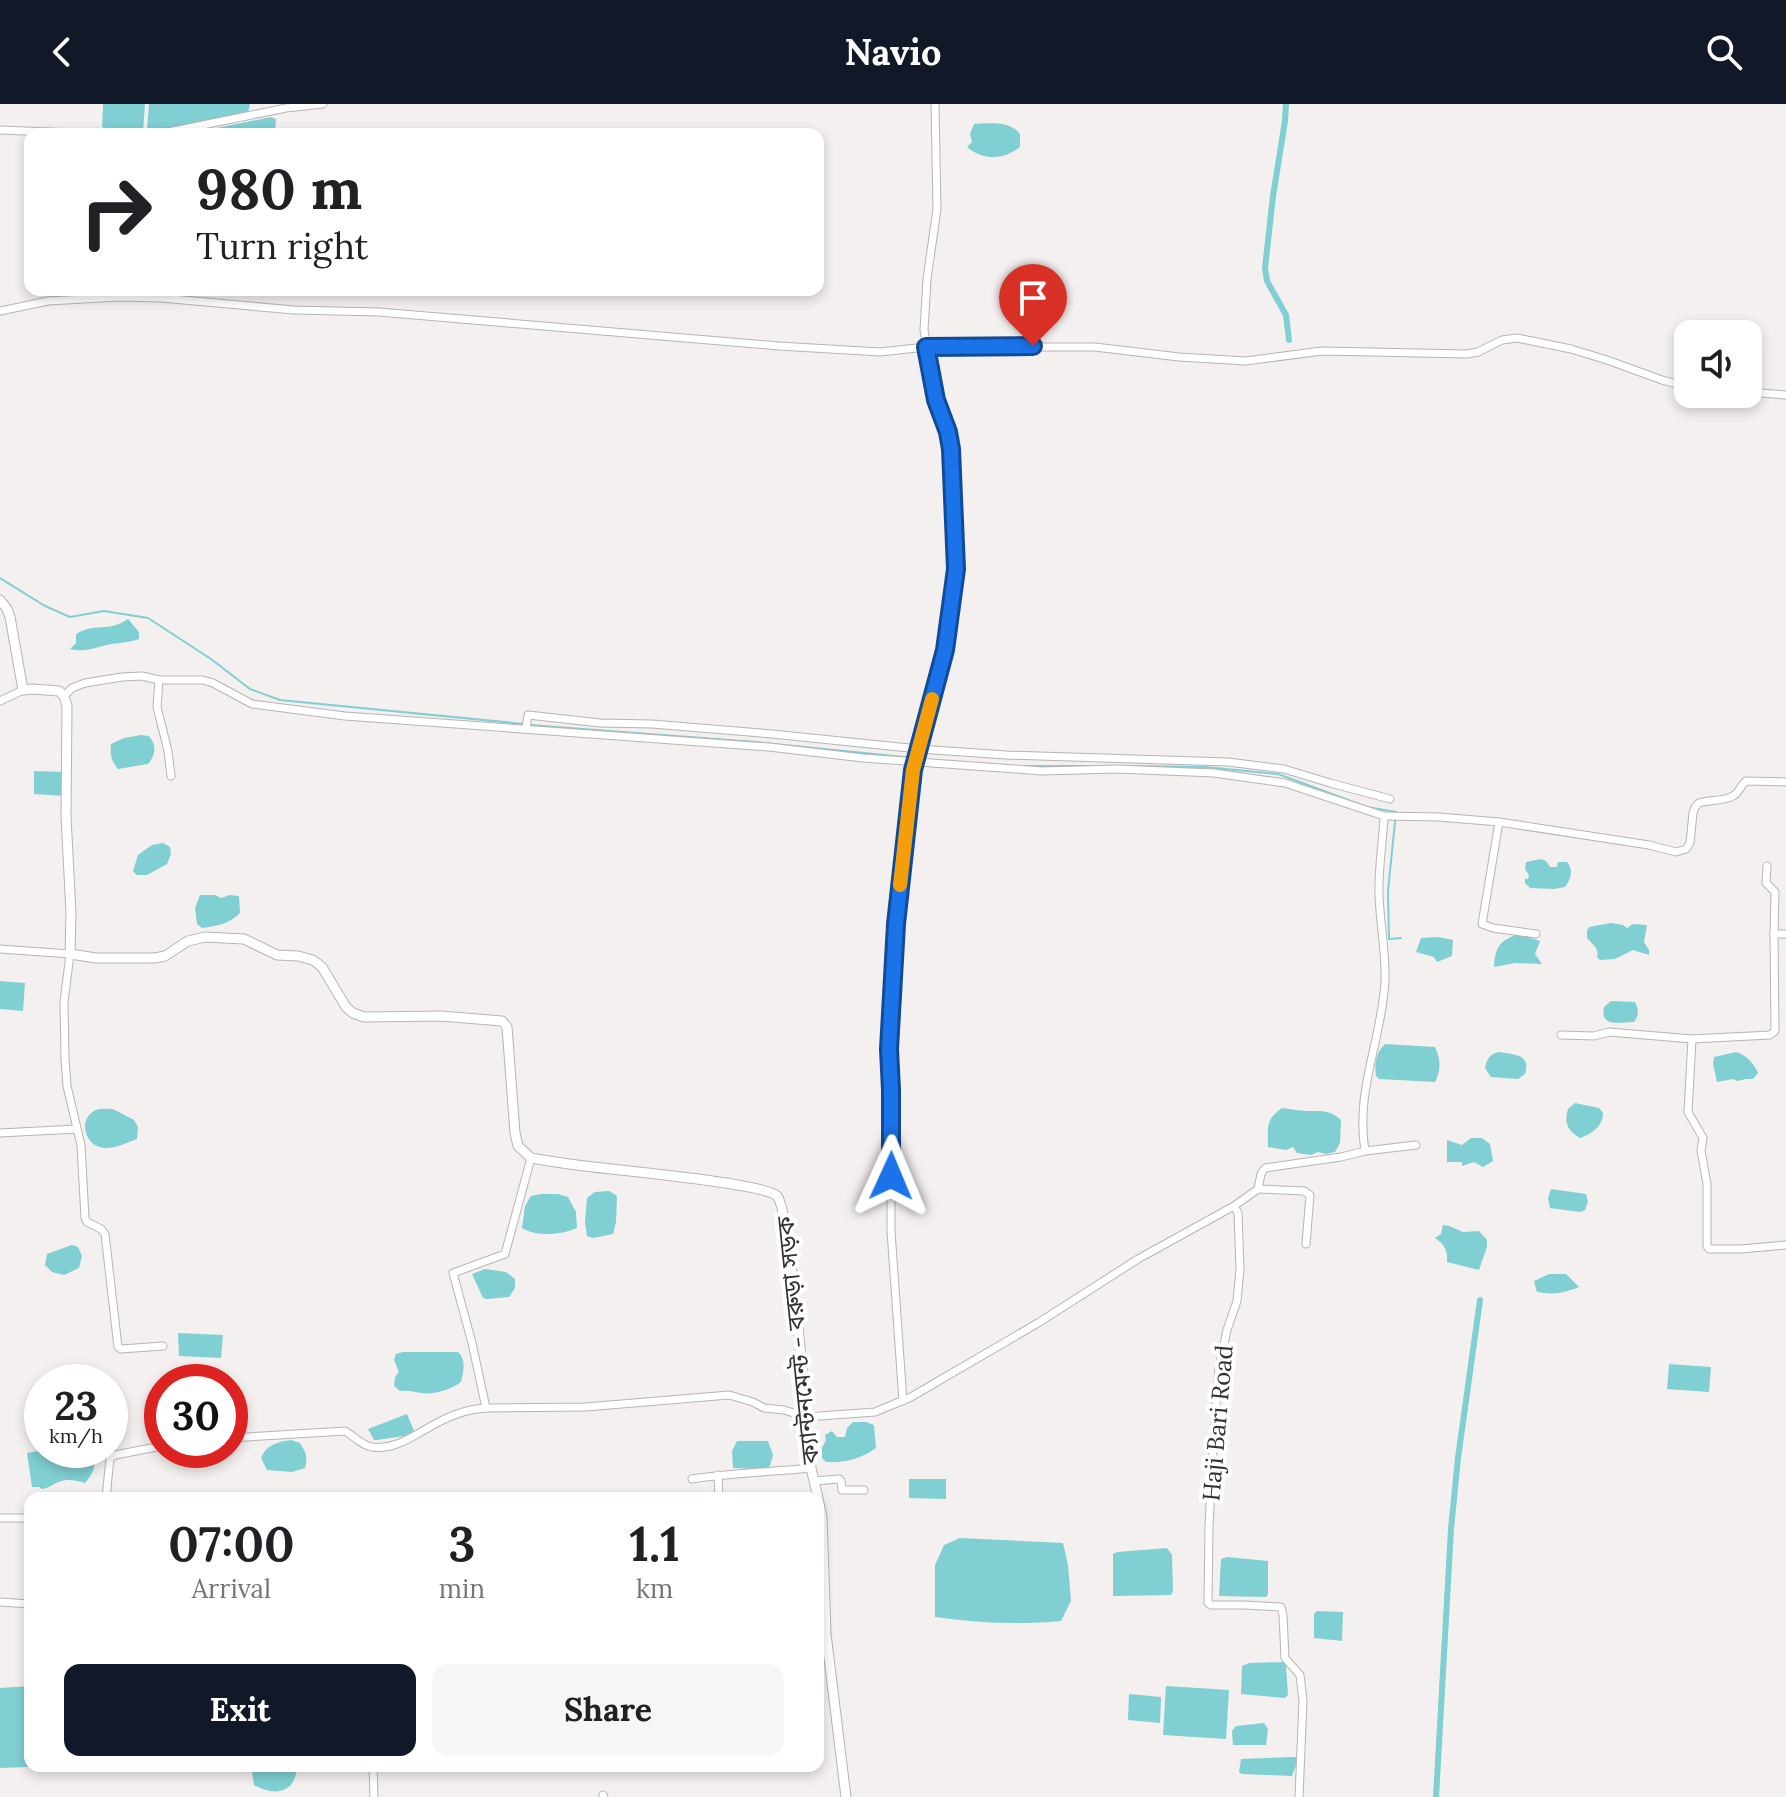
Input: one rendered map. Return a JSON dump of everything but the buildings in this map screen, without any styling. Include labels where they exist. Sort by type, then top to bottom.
[{"type":"main road","points":[[0,600],[10,617],[23,690],[59,691],[67,706],[70,954],[96,958],[155,958],[165,956],[188,941],[205,937],[244,939],[277,955],[313,960],[322,967],[346,1007],[364,1017],[441,1016],[502,1021],[507,1027],[515,1133],[518,1146],[531,1158]]},
{"type":"main road","name":"ক্যান্টনমেন্ট - বরুড়া সড়ক","points":[[531,1158],[724,1183],[772,1192],[780,1198],[789,1246],[811,1468],[817,1492]]},
{"type":"main road","name":"ক্যান্টনমেন্ট - বরুড়া সড়ক","points":[[824,1663],[846,1797]]},
{"type":"street","points":[[188,128],[286,108],[323,104]]},
{"type":"street","points":[[903,1401],[891,1231],[889,1049],[896,924],[913,770],[945,650],[956,569],[951,449],[936,400],[924,330],[937,209],[935,104]]},
{"type":"street","points":[[0,130],[24,131]]},
{"type":"street","points":[[0,311],[48,301],[119,297],[294,310],[394,313],[880,352],[926,347],[1095,347],[1246,361],[1322,351],[1467,354],[1502,340],[1517,338],[1571,349],[1674,383]]},
{"type":"street","points":[[1762,393],[1786,395]]},
{"type":"street","points":[[64,696],[72,688],[122,677],[203,680],[252,704],[345,716],[527,724],[769,747],[917,756],[1228,762],[1284,769],[1390,799]]},
{"type":"street","points":[[159,680],[157,707],[171,776]]},
{"type":"street","points":[[0,701],[23,690]]},
{"type":"street","points":[[527,724],[528,715],[772,734],[1042,771],[1117,769],[1214,773],[1285,783],[1386,816],[1499,822],[1676,852],[1686,849],[1690,843],[1693,813],[1699,803],[1731,797],[1746,781],[1786,782]]},
{"type":"street","points":[[1365,1151],[1363,1099],[1381,1019],[1385,978],[1379,876],[1386,816]]},
{"type":"street","points":[[1499,822],[1482,924],[1536,934]]},
{"type":"street","points":[[1561,1035],[1594,1036],[1609,1032],[1692,1039],[1774,1033],[1775,892],[1766,883],[1767,866]]},
{"type":"street","points":[[1774,934],[1786,934]]},
{"type":"street","points":[[0,949],[70,954],[64,1002],[65,1059],[67,1086],[81,1145],[85,1218],[105,1234],[116,1344],[121,1349],[163,1346]]},
{"type":"street","points":[[1692,1039],[1688,1112],[1703,1138],[1701,1151],[1707,1184],[1707,1246],[1709,1249],[1741,1249],[1786,1245]]},
{"type":"street","points":[[0,1133],[77,1129]]},
{"type":"street","points":[[1258,1189],[1265,1168],[1416,1145]]},
{"type":"street","points":[[486,1408],[453,1273],[505,1254],[531,1158]]},
{"type":"street","points":[[248,1437],[345,1431],[373,1448],[407,1441],[465,1410],[586,1407],[729,1395],[764,1408],[806,1417],[875,1412],[903,1401],[1038,1323],[1138,1259],[1234,1206],[1258,1189],[1308,1192],[1306,1244]]},
{"type":"street","name":"Haji Bari Road","points":[[1234,1206],[1238,1213],[1240,1269],[1237,1301],[1219,1368],[1212,1456],[1208,1603],[1281,1607],[1285,1658],[1300,1675],[1303,1701],[1299,1797]]},
{"type":"street","points":[[106,1492],[110,1458],[144,1449]]},
{"type":"street","points":[[692,1479],[811,1468]]},
{"type":"street","points":[[718,1475],[719,1492]]},
{"type":"street","points":[[814,1481],[840,1480],[842,1490],[864,1490]]},
{"type":"street","points":[[0,1518],[24,1518]]},
{"type":"street","points":[[0,1602],[24,1604]]},
{"type":"street","points":[[373,1772],[374,1797]]},
{"type":"water","points":[[103,104],[145,104],[143,128],[102,127]]},
{"type":"water","points":[[149,104],[250,104],[248,113],[209,124],[147,128]]},
{"type":"water","points":[[271,117],[276,119],[275,128],[217,128]]},
{"type":"water","points":[[974,124],[1011,127],[1020,134],[1020,147],[994,157],[973,152],[967,147],[972,142],[970,134]]},
{"type":"water","points":[[128,619],[139,632],[139,639],[86,650],[70,649],[76,643],[76,634],[83,630],[114,626]]},
{"type":"water","points":[[141,735],[149,736],[153,743],[151,760],[148,764],[118,769],[112,758],[111,744]]},
{"type":"water","points":[[34,771],[65,772],[65,796],[34,794]]},
{"type":"water","points":[[163,843],[170,847],[167,864],[147,875],[137,875],[133,871],[138,855],[152,845]]},
{"type":"water","points":[[1541,859],[1550,867],[1557,867],[1558,862],[1567,862],[1571,874],[1565,887],[1530,888],[1525,883],[1529,875],[1525,869],[1526,862]]},
{"type":"water","points":[[200,895],[221,898],[239,896],[240,913],[222,924],[202,928],[197,924],[195,908]]},
{"type":"water","points":[[1611,923],[1627,928],[1633,924],[1647,925],[1644,942],[1649,955],[1633,950],[1615,959],[1600,960],[1587,938],[1587,931],[1589,927]]},
{"type":"water","points":[[1519,934],[1540,941],[1535,954],[1542,964],[1515,963],[1494,967],[1500,945]]},
{"type":"water","points":[[1421,938],[1453,940],[1452,956],[1437,962],[1434,957],[1416,952]]},
{"type":"water","points":[[0,981],[25,983],[23,1011],[0,1009]]},
{"type":"water","points":[[1611,1001],[1635,1002],[1638,1012],[1634,1022],[1608,1021],[1604,1007]]},
{"type":"water","points":[[1385,1044],[1435,1047],[1440,1065],[1435,1082],[1379,1079],[1376,1063]]},
{"type":"water","points":[[1500,1052],[1524,1059],[1525,1074],[1518,1079],[1491,1077],[1485,1068],[1487,1062],[1491,1055]]},
{"type":"water","points":[[1736,1052],[1749,1060],[1758,1073],[1753,1079],[1717,1082],[1714,1057]]},
{"type":"water","points":[[1575,1103],[1599,1108],[1603,1113],[1596,1129],[1580,1138],[1569,1129],[1566,1118],[1568,1109]]},
{"type":"water","points":[[1282,1108],[1326,1112],[1341,1120],[1340,1143],[1335,1152],[1311,1155],[1297,1153],[1293,1147],[1286,1150],[1268,1147],[1270,1120]]},
{"type":"water","points":[[113,1109],[134,1120],[138,1127],[137,1139],[114,1147],[99,1147],[86,1133],[86,1121],[96,1110]]},
{"type":"water","points":[[1471,1138],[1482,1138],[1490,1144],[1493,1161],[1483,1167],[1474,1162],[1462,1166],[1462,1162],[1447,1162],[1447,1140],[1462,1145]]},
{"type":"water","points":[[1551,1189],[1586,1194],[1588,1202],[1585,1210],[1550,1208],[1548,1198]]},
{"type":"water","points":[[609,1191],[617,1196],[613,1234],[593,1238],[587,1236],[587,1198],[595,1192]]},
{"type":"water","points":[[531,1196],[568,1197],[576,1212],[577,1228],[549,1234],[522,1228],[525,1206]]},
{"type":"water","points":[[1443,1225],[1463,1232],[1479,1231],[1487,1240],[1479,1270],[1447,1262],[1445,1248],[1435,1238],[1441,1234]]},
{"type":"water","points":[[72,1245],[78,1247],[82,1256],[79,1268],[64,1275],[52,1272],[45,1265],[47,1254]]},
{"type":"water","points":[[485,1269],[506,1272],[515,1279],[515,1288],[509,1297],[483,1298],[472,1274]]},
{"type":"water","points":[[1549,1274],[1566,1274],[1579,1287],[1558,1293],[1537,1292],[1534,1281]]},
{"type":"water","points":[[178,1333],[223,1335],[221,1358],[179,1356]]},
{"type":"water","points":[[458,1352],[463,1362],[461,1382],[436,1393],[400,1391],[394,1386],[399,1372],[394,1360],[396,1354]]},
{"type":"water","points":[[1669,1364],[1711,1367],[1709,1392],[1667,1389]]},
{"type":"water","points":[[407,1414],[414,1431],[404,1436],[374,1440],[368,1429]]},
{"type":"water","points":[[853,1422],[874,1425],[876,1448],[852,1460],[826,1462],[822,1458],[825,1435],[832,1431],[837,1437],[845,1437],[847,1428]]},
{"type":"water","points":[[291,1440],[300,1443],[304,1450],[305,1468],[292,1472],[267,1470],[261,1458],[266,1450],[277,1443]]},
{"type":"water","points":[[737,1441],[768,1441],[773,1455],[770,1466],[764,1469],[733,1468],[732,1451]]},
{"type":"water","points":[[29,1468],[93,1468],[85,1483],[66,1480],[42,1489],[32,1487]]},
{"type":"water","points":[[909,1479],[946,1479],[946,1499],[909,1498]]},
{"type":"water","points":[[960,1538],[1063,1543],[1071,1601],[1061,1621],[998,1623],[935,1617],[935,1565],[944,1545]]},
{"type":"water","points":[[1167,1548],[1172,1555],[1171,1595],[1113,1596],[1113,1554]]},
{"type":"water","points":[[1221,1559],[1268,1561],[1266,1597],[1219,1596]]},
{"type":"water","points":[[1317,1611],[1343,1612],[1342,1641],[1314,1638],[1314,1614]]},
{"type":"water","points":[[1283,1662],[1286,1665],[1288,1695],[1285,1698],[1241,1694],[1242,1666]]},
{"type":"water","points":[[24,1686],[24,1767],[0,1768],[0,1688]]},
{"type":"water","points":[[1166,1686],[1229,1690],[1226,1739],[1163,1735]]},
{"type":"water","points":[[1129,1694],[1161,1697],[1160,1723],[1128,1720]]},
{"type":"water","points":[[1264,1723],[1268,1729],[1266,1745],[1233,1745],[1232,1731],[1236,1726]]},
{"type":"water","points":[[1296,1757],[1292,1776],[1239,1772],[1241,1759]]},
{"type":"water","points":[[252,1772],[296,1772],[293,1782],[283,1790],[269,1791],[254,1785]]},
{"type":"waterway","points":[[1286,104],[1265,268],[1267,281],[1286,315],[1289,340]]},
{"type":"waterway","points":[[0,578],[45,606],[70,617],[104,611],[148,618],[250,689],[280,700],[524,724]]},
{"type":"waterway","points":[[530,725],[914,758]]},
{"type":"waterway","points":[[1012,766],[1114,766]]},
{"type":"waterway","points":[[1128,766],[1205,767],[1278,774],[1367,807],[1396,812],[1388,891],[1389,939],[1401,938]]},
{"type":"waterway","points":[[1436,1797],[1451,1529],[1480,1300]]},
{"type":"slow traffic","points":[[900,885],[913,770],[932,699]]},
{"type":"route","points":[[891,1176],[889,1049],[896,924],[913,770],[945,650],[956,569],[951,449],[936,400],[926,347],[1033,346]]}]
